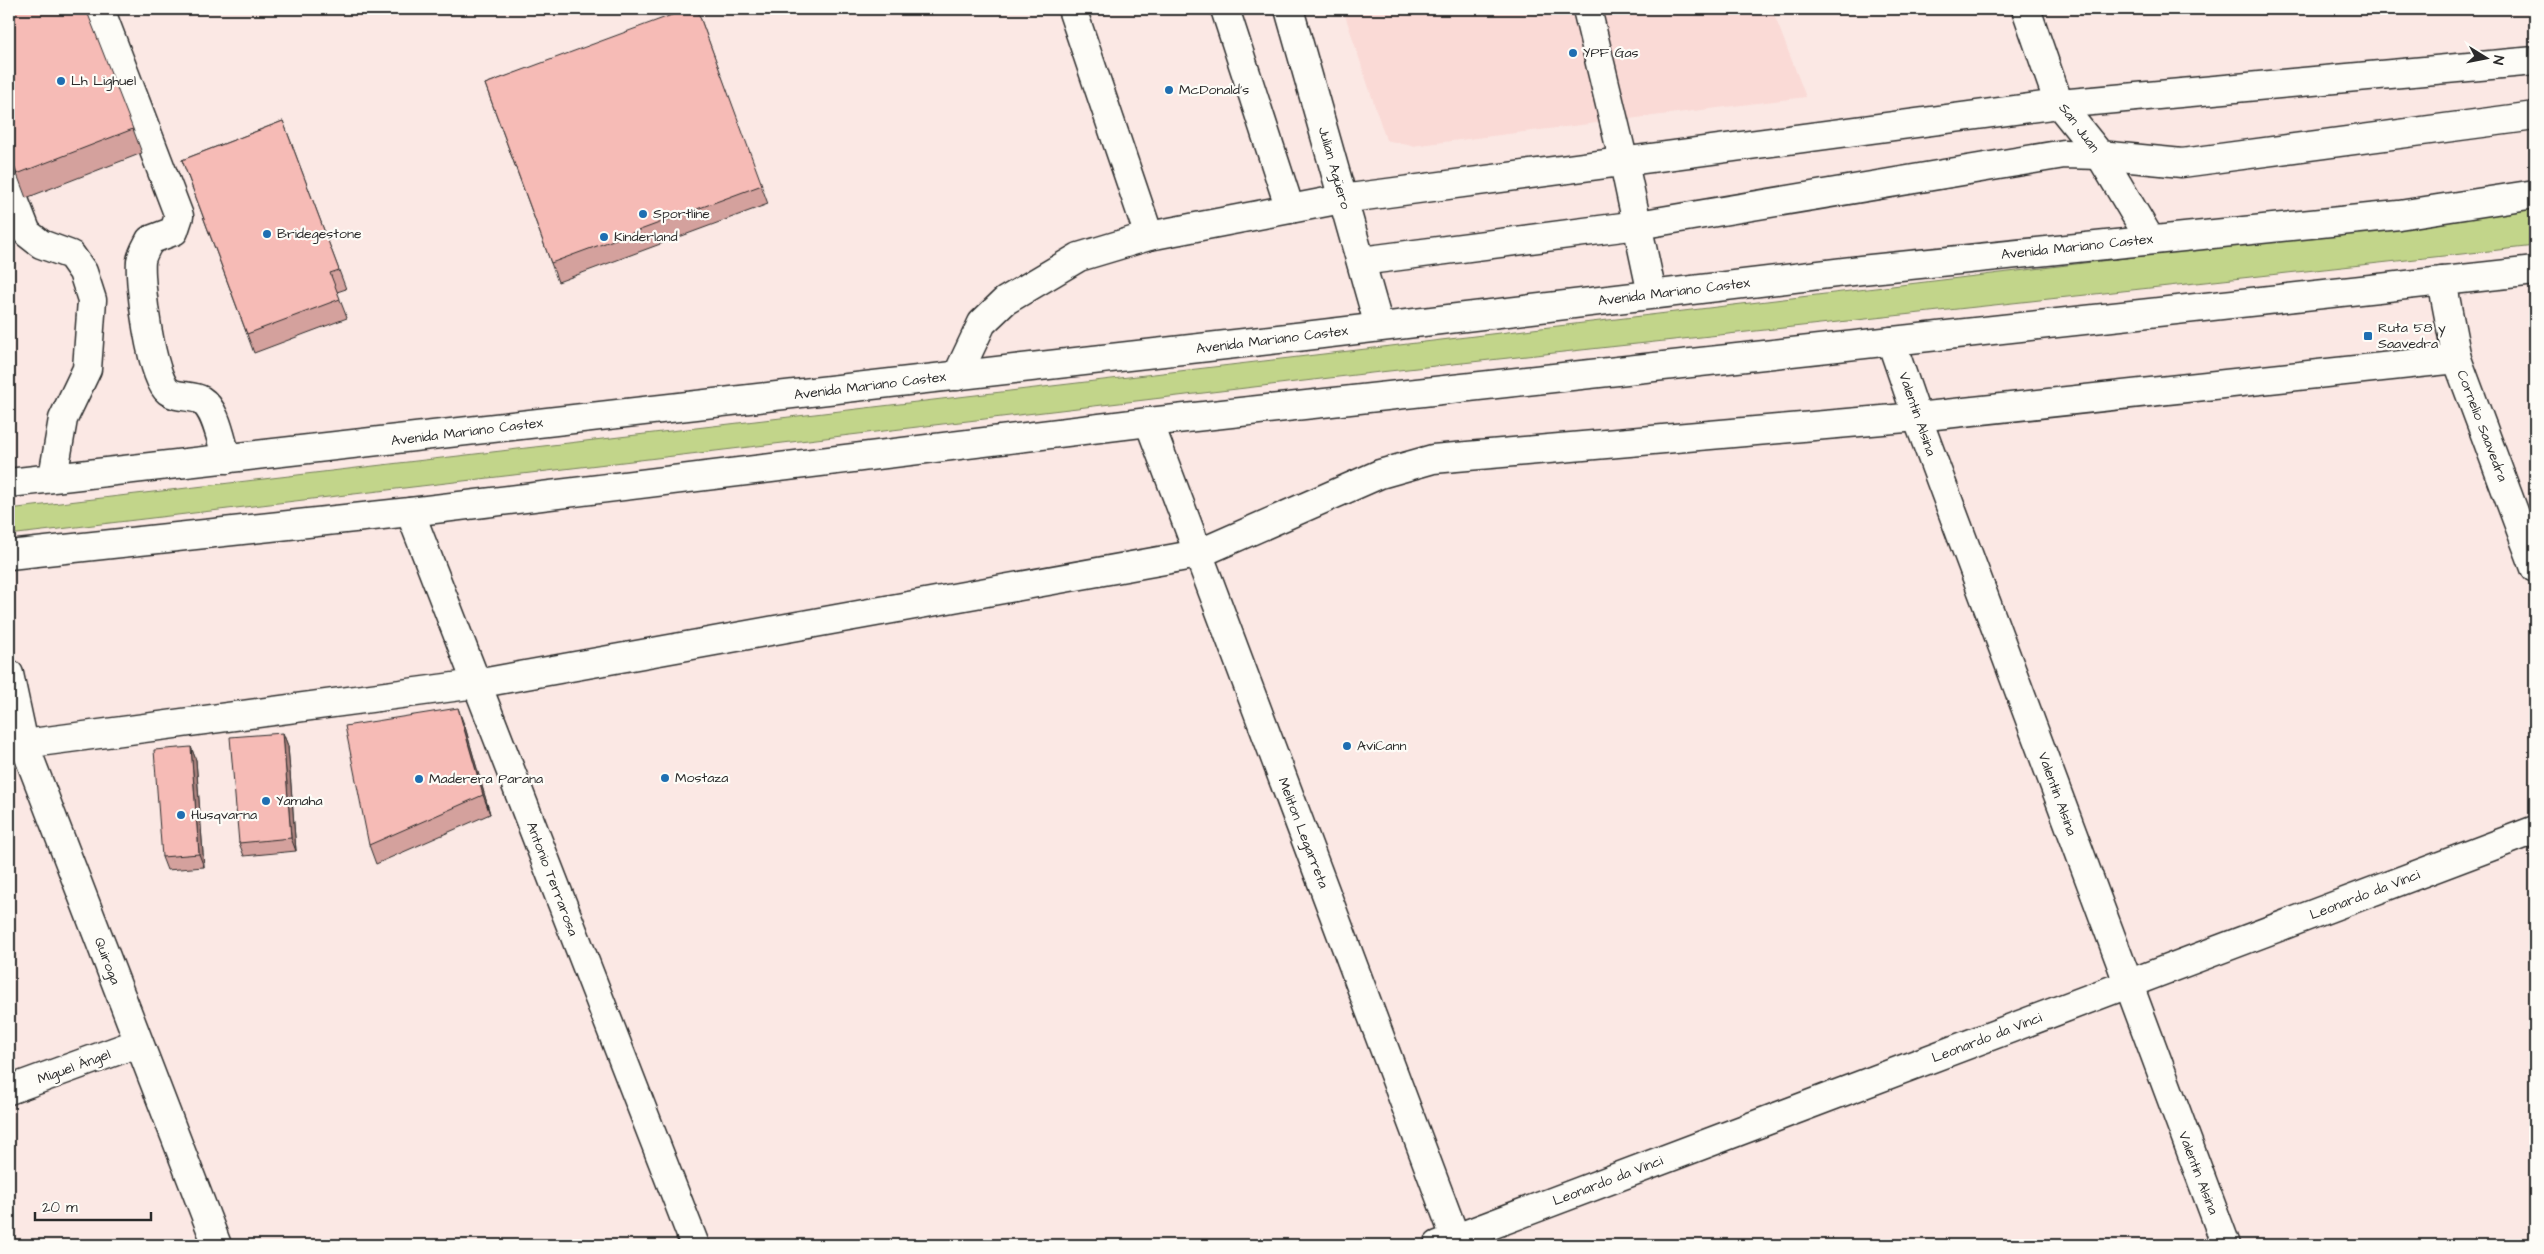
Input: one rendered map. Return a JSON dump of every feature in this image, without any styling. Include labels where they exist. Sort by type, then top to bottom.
[{"type":"main road","points":[[100,9],[179,216],[174,231],[150,240],[141,259],[141,290],[156,374],[168,391],[200,400],[210,410],[226,459]]},
{"type":"main road","points":[[1072,9],[1149,236]]},
{"type":"main road","points":[[1225,9],[1290,209]]},
{"type":"main road","name":"Julian Agüero","points":[[1289,9],[1379,326]]},
{"type":"main road","points":[[1587,9],[1624,163],[1652,294]]},
{"type":"main road","name":"San Juan","points":[[2026,9],[2059,104],[2100,155],[2150,239]]},
{"type":"main road","points":[[957,376],[982,323],[1005,301],[1079,257],[1149,236],[1342,200],[2059,104],[2535,61]]},
{"type":"main road","points":[[1361,261],[1638,225],[2064,154],[2100,155],[2182,163],[2535,116]]},
{"type":"main road","points":[[9,187],[27,233],[41,244],[72,255],[84,272],[92,300],[87,369],[63,419],[53,477]]},
{"type":"main road","name":"Avenida Mariano Castex","points":[[9,483],[957,376],[1652,294],[2150,239],[2399,215],[2535,194]]},
{"type":"main road","points":[[9,555],[410,512],[1149,422],[2358,292],[2535,271]]},
{"type":"main road","name":"Cornelio Saavedra","points":[[2442,281],[2457,360],[2535,568]]},
{"type":"main road","name":"Valentín Alsina","points":[[1891,341],[1917,417],[2226,1245]]},
{"type":"main road","points":[[16,745],[476,684],[1198,554],[1380,474],[1433,460],[1917,417],[2457,360]]},
{"type":"main road","name":"Meliton Legarreta","points":[[1149,422],[1450,1243]]},
{"type":"main road","name":"Antonio Terrarosa","points":[[410,512],[695,1245]]},
{"type":"main road","name":"Quiroga","points":[[9,674],[16,745],[138,1044],[217,1245]]},
{"type":"main road","name":"Leonardo da Vinci","points":[[1450,1243],[2535,830]]},
{"type":"main road","name":"Miguel Ángel","points":[[9,1090],[138,1044]]},
{"type":"shaded area","name":"YPF Gas","points":[[1343,9],[1772,9],[1806,97],[1412,146],[1386,140]]},
{"type":"green space","points":[[2535,209],[2535,246],[1380,372],[9,535],[9,509]]},
{"type":"building","name":"Lh Lighuel","points":[[9,9],[86,9],[133,129],[17,174],[9,152]]},
{"type":"building","points":[[688,9],[697,9],[762,185],[551,263],[485,84]]},
{"type":"building","name":"Bridegestone","points":[[283,121],[339,270],[330,273],[340,299],[247,334],[182,160]]},
{"type":"building","name":"Maderera Parana","points":[[458,708],[483,795],[369,845],[345,726]]},
{"type":"building","name":"Yamaha","points":[[283,733],[291,838],[239,843],[230,737]]},
{"type":"building","name":"Husqvarna","points":[[191,747],[199,854],[162,857],[154,750]]},
{"type":"place","name":"YPF Gas","points":[[1573,53]]},
{"type":"place","name":"Lh Lighuel","points":[[61,81]]},
{"type":"place","name":"McDonald's","points":[[1169,90]]},
{"type":"place","name":"Sportline","points":[[643,214]]},
{"type":"place","name":"Bridegestone","points":[[267,234]]},
{"type":"place","name":"Kinderland","points":[[604,237]]},
{"type":"place","name":"Ruta 58 y Saavedra","points":[[2368,336]]},
{"type":"place","name":"AviCann","points":[[1347,746]]},
{"type":"place","name":"Mostaza","points":[[665,778]]},
{"type":"place","name":"Maderera Parana","points":[[419,779]]},
{"type":"place","name":"Yamaha","points":[[266,801]]},
{"type":"place","name":"Husqvarna","points":[[181,815]]}]
